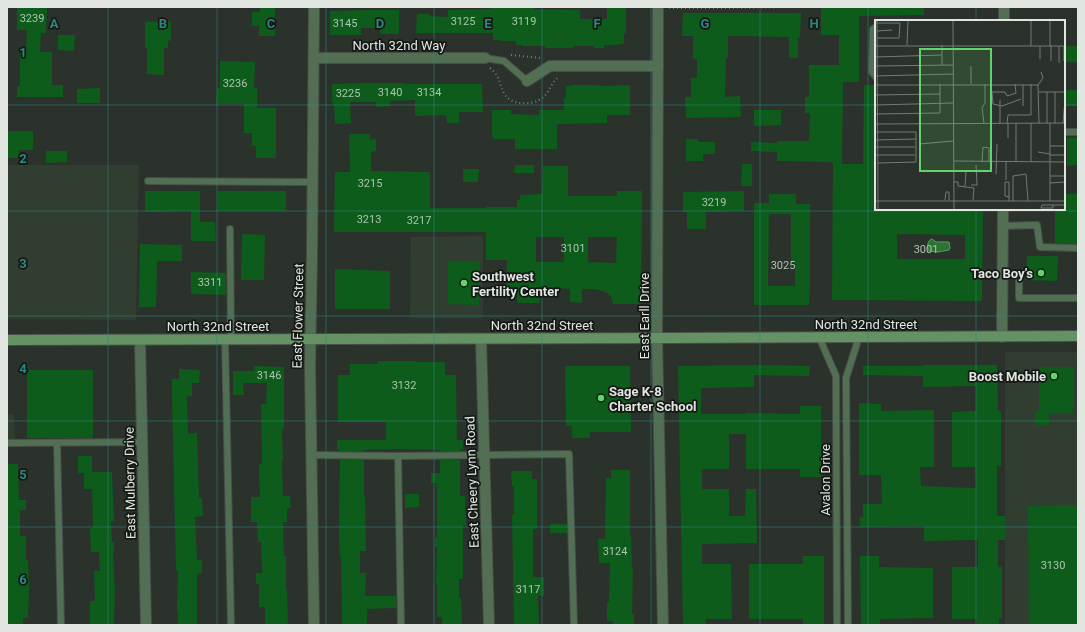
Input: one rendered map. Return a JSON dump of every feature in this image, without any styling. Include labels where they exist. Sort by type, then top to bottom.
[{"type":"main road","name":"North 32nd Street","points":[[7,340],[1078,336]]},
{"type":"street","name":"East Flower Street","points":[[314,7],[310,366],[314,625]]},
{"type":"street","name":"East Earll Drive","points":[[663,625],[657,338],[658,66],[664,7]]},
{"type":"street","points":[[1004,7],[1004,20]]},
{"type":"street","name":"North 32nd Way","points":[[314,58],[485,58]]},
{"type":"street","points":[[527,82],[550,66],[658,66]]},
{"type":"street","points":[[1002,337],[1003,210]]},
{"type":"street","name":"East Cheery Lynn Road","points":[[481,339],[489,625]]},
{"type":"street","name":"East Mulberry Drive","points":[[140,340],[146,625]]},
{"type":"lane","points":[[875,28],[873,29],[872,72],[875,76]]},
{"type":"lane","points":[[485,58],[504,61],[527,82]]},
{"type":"lane","points":[[1065,132],[1078,132]]},
{"type":"lane","points":[[148,181],[313,182]]},
{"type":"lane","points":[[1003,226],[1037,225],[1040,247],[1078,248]]},
{"type":"lane","points":[[230,229],[228,339],[232,625]]},
{"type":"lane","points":[[1020,274],[1020,298],[1078,298]]},
{"type":"lane","name":"Avalon Drive","points":[[819,337],[836,376],[837,625]]},
{"type":"lane","name":"Avalon Drive","points":[[848,625],[846,378],[859,337]]},
{"type":"lane","points":[[7,443],[142,442]]},
{"type":"lane","points":[[57,443],[61,625]]},
{"type":"lane","points":[[311,455],[398,456],[569,454],[574,625]]},
{"type":"lane","points":[[398,456],[401,625]]},
{"type":"path","points":[[664,7],[808,7]]},
{"type":"shaded area","points":[[7,165],[139,165],[136,320],[7,319]]},
{"type":"shaded area","points":[[483,236],[483,318],[410,318],[411,237]]},
{"type":"shaded area","points":[[932,239],[936,242],[949,242],[949,250],[938,252],[929,251],[928,244]]},
{"type":"shaded area","points":[[1005,352],[1078,352],[1078,625],[1005,625]]},
{"type":"shaded area","points":[[7,414],[14,414],[15,439],[7,440]]},
{"type":"building","points":[[17,7],[47,7],[46,33],[41,33],[40,52],[52,52],[52,85],[63,85],[63,97],[17,97],[17,86],[20,86],[20,52],[26,52],[27,30],[17,30]]},
{"type":"building","points":[[260,7],[275,7],[275,36],[259,36],[259,26],[252,26],[252,12],[260,12]]},
{"type":"building","points":[[491,7],[534,7],[534,9],[580,10],[580,19],[607,19],[607,7],[626,7],[626,33],[624,33],[624,44],[604,45],[604,48],[594,48],[594,46],[573,46],[573,48],[545,48],[545,46],[516,45],[516,41],[493,40],[493,33],[416,33],[417,14],[448,17],[448,10],[491,9]]},
{"type":"building","points":[[821,7],[924,7],[924,15],[859,16],[859,82],[843,82],[842,164],[863,164],[864,85],[875,85],[875,210],[983,210],[982,301],[832,300],[833,163],[777,161],[777,152],[751,151],[751,142],[777,143],[777,141],[809,141],[810,113],[805,113],[805,97],[809,97],[809,65],[839,65],[839,35],[821,35]],"holes":[[[897,234],[965,235],[965,259],[897,259]]]},
{"type":"building","points":[[399,10],[399,34],[380,34],[380,28],[361,28],[361,35],[330,35],[330,11]]},
{"type":"building","points":[[683,13],[801,13],[800,37],[798,37],[798,58],[789,58],[789,37],[728,36],[725,97],[740,96],[741,117],[686,118],[685,97],[691,97],[691,78],[697,78],[697,59],[693,59],[693,36],[682,36]]},
{"type":"building","points":[[171,21],[171,40],[168,41],[168,48],[164,48],[164,75],[147,74],[145,22]]},
{"type":"building","points":[[58,35],[75,35],[74,51],[58,50]]},
{"type":"building","points":[[1065,46],[1078,46],[1078,62],[1065,62]]},
{"type":"building","points":[[220,61],[255,62],[254,88],[257,88],[257,108],[276,108],[276,158],[256,158],[256,146],[252,146],[252,133],[244,133],[244,104],[216,104],[217,88],[220,88]]},
{"type":"building","points":[[332,84],[482,84],[483,112],[459,112],[459,123],[447,123],[446,115],[415,116],[415,100],[390,101],[390,106],[376,107],[376,102],[350,102],[351,123],[335,124],[334,103],[332,103]]},
{"type":"building","points":[[630,85],[630,115],[607,115],[607,123],[557,124],[557,149],[515,149],[515,139],[493,139],[492,110],[511,110],[511,114],[539,115],[539,110],[564,110],[566,86]]},
{"type":"building","points":[[100,88],[100,103],[77,103],[77,89]]},
{"type":"building","points":[[1065,90],[1078,90],[1078,106],[1065,106]]},
{"type":"building","points":[[754,110],[781,110],[781,125],[754,126]]},
{"type":"building","points":[[7,131],[33,131],[33,150],[19,150],[19,158],[7,158]]},
{"type":"building","points":[[349,134],[370,134],[370,140],[376,139],[376,151],[371,152],[371,171],[430,172],[430,208],[517,207],[517,200],[520,200],[520,195],[542,194],[543,166],[568,166],[568,196],[617,196],[617,191],[642,191],[641,304],[613,304],[608,293],[596,289],[582,289],[582,303],[570,302],[570,289],[557,288],[542,294],[539,303],[517,303],[517,296],[506,296],[507,260],[486,260],[486,232],[334,232],[335,172],[350,172]],"holes":[[[536,237],[564,237],[564,262],[536,262]],[[588,237],[617,237],[616,263],[588,262]]]},
{"type":"building","points":[[1067,138],[1078,138],[1078,165],[1067,166]]},
{"type":"building","points":[[686,139],[698,139],[698,142],[715,142],[715,154],[703,154],[703,161],[686,161]]},
{"type":"building","points":[[46,151],[67,151],[67,162],[46,163]]},
{"type":"building","points":[[742,164],[752,164],[752,186],[741,186]]},
{"type":"building","points":[[515,165],[534,165],[534,173],[514,173]]},
{"type":"building","points":[[463,169],[479,169],[478,182],[463,182]]},
{"type":"building","points":[[145,191],[200,191],[200,222],[215,222],[216,241],[191,241],[191,211],[145,212]]},
{"type":"building","points":[[218,191],[286,191],[286,211],[218,211]]},
{"type":"building","points":[[744,191],[744,211],[706,212],[706,229],[687,229],[687,212],[683,212],[683,192]]},
{"type":"building","points":[[769,194],[796,194],[796,204],[810,204],[809,305],[754,305],[754,203],[769,203]],"holes":[[[769,214],[791,214],[791,262],[795,262],[795,286],[768,286]]]},
{"type":"building","points":[[1066,194],[1078,194],[1078,244],[1055,243],[1055,210],[1066,209]]},
{"type":"building","points":[[242,234],[265,235],[264,280],[241,280]]},
{"type":"building","points":[[140,244],[182,245],[182,261],[157,261],[156,307],[139,307]]},
{"type":"building","points":[[1027,256],[1058,256],[1057,281],[1026,280]]},
{"type":"building","name":"Southwest Fertility Center","points":[[448,261],[480,261],[479,305],[448,304]]},
{"type":"building","points":[[335,269],[390,271],[390,309],[335,309]]},
{"type":"building","points":[[191,272],[226,273],[226,295],[191,294]]},
{"type":"building","points":[[377,361],[445,362],[445,375],[456,375],[457,440],[463,440],[463,449],[460,449],[460,451],[394,449],[364,451],[337,450],[337,440],[386,440],[386,422],[338,422],[338,375],[350,375],[350,364],[378,364]]},
{"type":"building","points":[[997,365],[998,411],[1001,411],[1001,466],[997,466],[997,516],[1005,516],[1005,540],[998,540],[998,567],[1002,567],[1002,618],[999,618],[999,625],[977,625],[977,619],[952,619],[952,567],[978,567],[978,540],[924,541],[924,526],[860,527],[860,517],[863,517],[863,504],[882,504],[881,475],[859,475],[859,403],[881,404],[881,411],[934,410],[934,467],[920,467],[921,486],[976,488],[975,467],[952,467],[952,412],[976,411],[976,386],[923,387],[923,376],[863,375],[863,366]]},
{"type":"building","points":[[254,366],[284,367],[284,429],[282,429],[283,496],[290,496],[291,508],[287,509],[287,522],[283,522],[284,556],[286,556],[288,625],[265,625],[265,607],[259,607],[259,584],[256,584],[256,573],[262,573],[261,542],[258,542],[257,522],[251,522],[251,497],[260,497],[259,464],[262,463],[261,404],[266,404],[267,383],[243,383],[244,395],[233,395],[233,371],[254,371]]},
{"type":"building","name":"Sage K-8 Charter School","points":[[565,366],[630,366],[631,432],[590,432],[590,438],[572,438],[572,426],[566,426]]},
{"type":"building","points":[[678,366],[810,366],[809,376],[754,375],[754,387],[701,388],[701,414],[800,414],[800,406],[821,406],[821,477],[800,477],[800,469],[746,469],[746,434],[729,434],[729,469],[702,469],[702,489],[729,489],[729,516],[745,516],[746,489],[756,489],[757,543],[702,544],[702,564],[731,564],[732,619],[706,619],[706,625],[683,625]]},
{"type":"building","points":[[1039,367],[1074,367],[1073,413],[1049,413],[1049,425],[1035,425],[1035,411],[1039,411]]},
{"type":"building","points":[[179,369],[200,370],[199,383],[192,383],[192,396],[187,396],[188,434],[197,433],[199,498],[202,498],[203,516],[195,517],[197,560],[202,560],[202,573],[197,574],[197,625],[178,625],[177,613],[178,571],[176,571],[172,379],[179,379]]},
{"type":"building","points":[[27,370],[93,370],[93,438],[27,438]]},
{"type":"building","points":[[78,456],[92,456],[92,472],[112,472],[114,521],[111,521],[112,542],[114,542],[114,625],[90,625],[90,601],[95,601],[94,571],[100,571],[99,552],[91,552],[90,528],[93,528],[92,489],[84,489],[84,473],[78,473]]},
{"type":"building","points":[[340,460],[364,460],[366,551],[360,551],[360,573],[366,573],[365,596],[396,596],[396,608],[367,609],[367,625],[342,625],[339,531]]},
{"type":"building","points":[[440,460],[460,460],[460,496],[465,496],[466,525],[463,525],[463,579],[459,579],[459,598],[461,598],[462,625],[442,625],[442,617],[437,617],[437,547],[435,547],[435,537],[437,537],[437,491],[436,483],[431,483],[431,473],[440,473]]},
{"type":"building","points":[[7,464],[18,464],[19,500],[26,500],[26,510],[20,510],[20,536],[26,536],[26,560],[28,560],[29,584],[28,618],[23,618],[23,625],[7,625]]},
{"type":"building","points":[[611,470],[630,470],[630,535],[633,568],[632,614],[634,613],[634,625],[613,625],[613,621],[607,621],[610,563],[599,563],[598,539],[605,539],[606,478],[611,478]]},
{"type":"building","points":[[511,471],[532,471],[532,479],[537,479],[537,529],[533,529],[533,577],[544,577],[544,596],[538,596],[539,625],[514,625],[512,515],[514,515],[514,486],[512,486]]},
{"type":"building","points":[[405,494],[419,494],[419,507],[405,508]]},
{"type":"building","points":[[1078,505],[1078,625],[1029,625],[1028,506]]},
{"type":"building","points":[[550,524],[567,524],[567,533],[550,533]]},
{"type":"building","points":[[803,556],[824,556],[824,625],[803,625],[803,619],[749,619],[749,564],[803,564]]},
{"type":"building","points":[[860,556],[879,556],[879,567],[933,568],[933,618],[880,619],[880,625],[861,625]]},
{"type":"place","name":"Taco Boy’s","points":[[1041,273]]},
{"type":"place","name":"Southwest Fertility Center","points":[[464,283]]},
{"type":"place","name":"Boost Mobile","points":[[1054,376]]},
{"type":"place","name":"Sage K-8 Charter School","points":[[601,398]]}]
